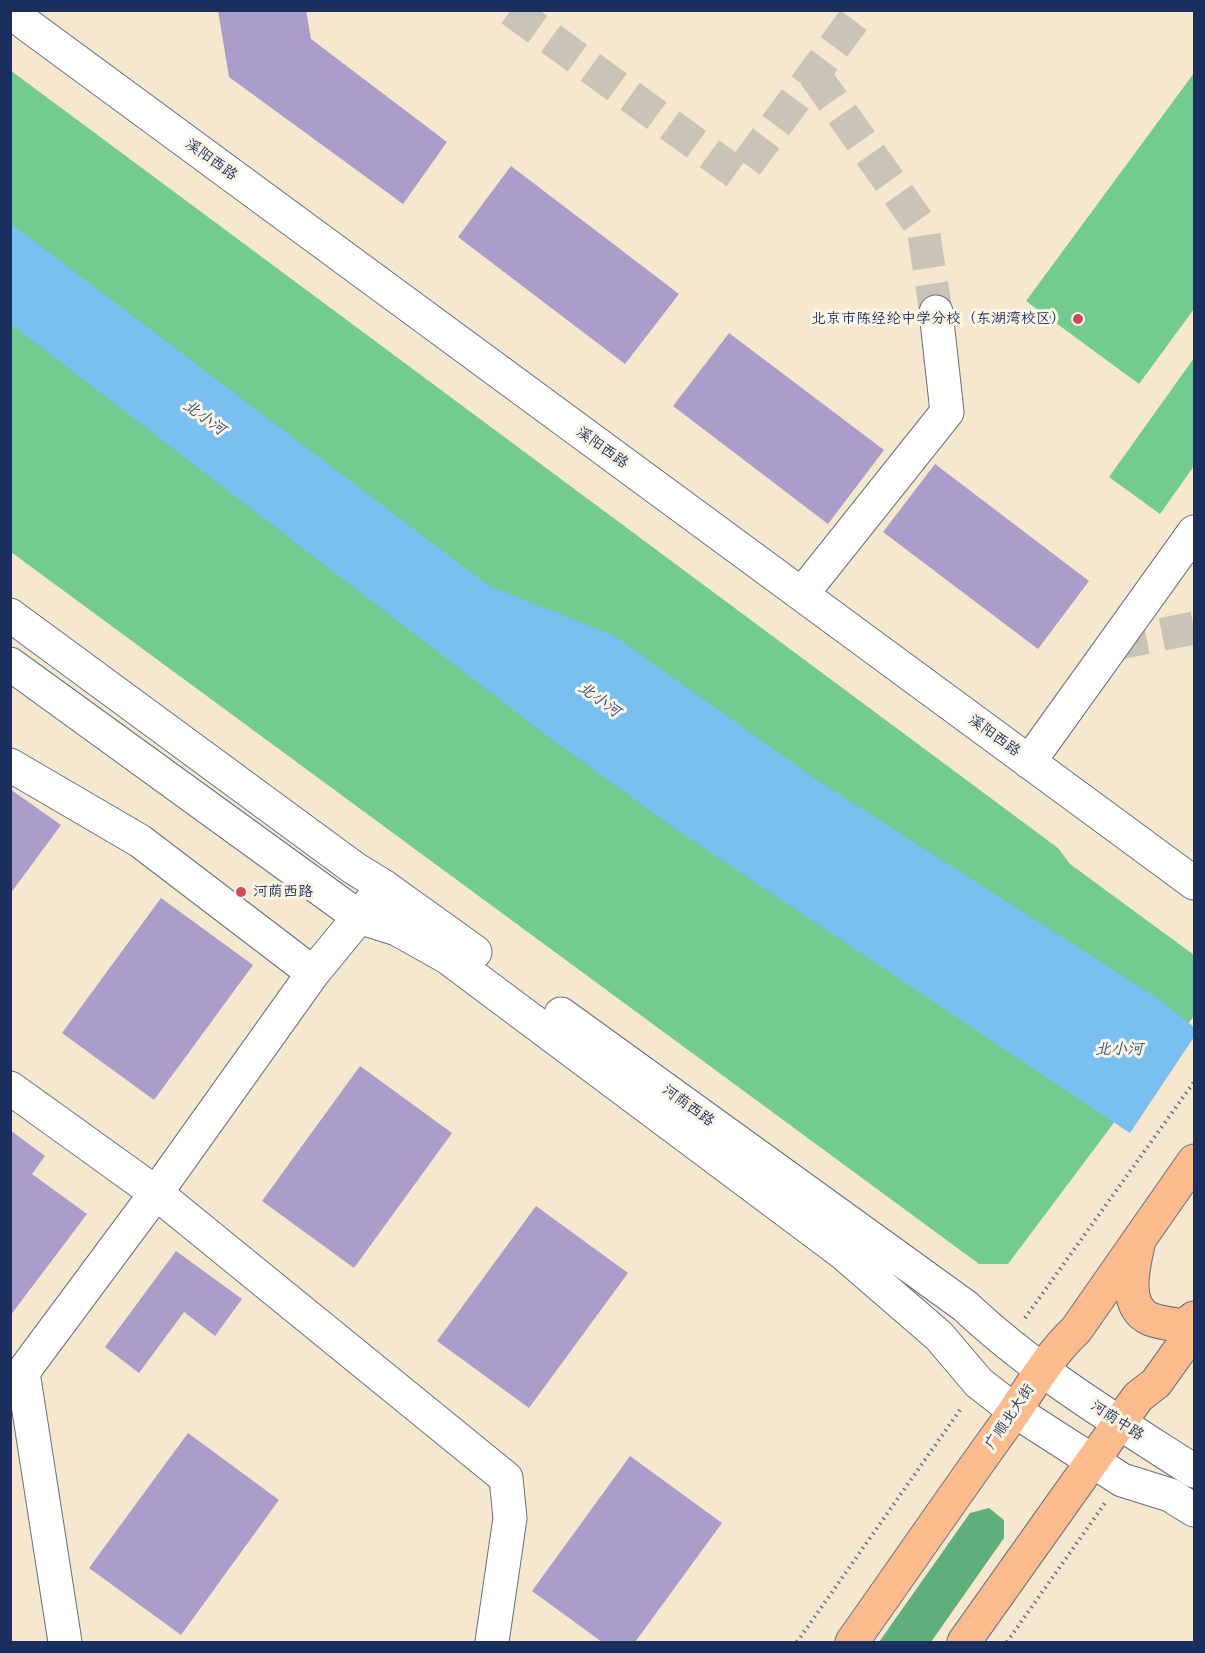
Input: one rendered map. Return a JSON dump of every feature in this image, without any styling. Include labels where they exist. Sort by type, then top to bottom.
[{"type":"main road","name":"广顺北大街","points":[[852,1642],[1015,1411],[1041,1370],[1059,1346],[1076,1330],[1194,1161]]},
{"type":"main road","points":[[1139,1240],[1131,1279],[1136,1304],[1147,1318],[1163,1323],[1183,1326],[1194,1318]]},
{"type":"main road","points":[[964,1642],[1138,1396],[1156,1383],[1194,1330]]},
{"type":"street","name":"溪阳西路","points":[[10,12],[1194,883]]},
{"type":"street","points":[[802,594],[947,412],[936,312]]},
{"type":"street","points":[[1029,762],[1194,532]]},
{"type":"street","name":"河荫西路","points":[[10,615],[354,868],[964,1306],[1006,1345],[1041,1370]]},
{"type":"street","name":"河荫西路","points":[[10,664],[359,918],[397,929],[447,957],[834,1246],[939,1336],[979,1383],[1015,1411],[1092,1462]]},
{"type":"street","points":[[10,765],[140,842],[313,973]]},
{"type":"street","points":[[65,1642],[17,1373],[156,1193],[313,973],[359,918],[382,886]]},
{"type":"street","points":[[10,1088],[156,1193],[506,1478],[510,1518],[492,1642]]},
{"type":"street","name":"河荫中路","points":[[1041,1370],[1194,1471]]},
{"type":"street","points":[[1092,1462],[1122,1480],[1170,1495],[1194,1510]]},
{"type":"path","points":[[1133,1169],[1194,1082]]},
{"type":"path","points":[[1007,1642],[1122,1480]]},
{"type":"green space","points":[[10,70],[1058,848],[1070,864],[1194,955],[1194,1016],[1008,1264],[979,1264],[11,552]]},
{"type":"green space","points":[[1194,73],[1194,309],[1139,384],[1026,301]]},
{"type":"green space","points":[[1194,358],[1194,466],[1160,514],[1109,477]]},
{"type":"green space","points":[[989,1508],[1004,1520],[1004,1538],[931,1642],[879,1642],[970,1513]]},
{"type":"water","name":"北小河","points":[[10,223],[489,586],[613,635],[817,780],[1157,998],[1194,1027],[1194,1176],[677,830],[546,735],[11,324]]},
{"type":"pier","points":[[1194,1037],[1194,1179],[1128,1136]]},
{"type":"building","points":[[218,10],[306,10],[311,39],[447,142],[403,204],[229,77]]},
{"type":"building","points":[[511,166],[679,294],[625,364],[458,237]]},
{"type":"building","points":[[729,333],[884,450],[828,524],[673,406]]},
{"type":"building","points":[[935,464],[1089,581],[1038,649],[883,532]]},
{"type":"building","points":[[10,789],[61,825],[10,894]]},
{"type":"building","points":[[161,898],[253,965],[154,1100],[62,1033]]},
{"type":"building","points":[[360,1066],[452,1133],[354,1268],[262,1201]]},
{"type":"building","points":[[10,1130],[45,1156],[32,1174],[87,1214],[10,1316]]},
{"type":"building","points":[[536,1206],[628,1273],[529,1408],[437,1341]]},
{"type":"building","points":[[176,1251],[242,1299],[215,1336],[184,1312],[139,1373],[105,1347]]},
{"type":"building","points":[[188,1433],[279,1500],[181,1635],[89,1568]]},
{"type":"building","points":[[630,1456],[722,1523],[635,1642],[602,1642],[532,1591]]},
{"type":"tunnel","points":[[511,10],[739,175],[861,10]]},
{"type":"tunnel","points":[[814,74],[923,229],[936,312]]},
{"type":"tunnel","points":[[1114,644],[1194,628]]},
{"type":"place","name":"北京市陈经纶中学分校（东湖湾校区）","points":[[1078,319]]},
{"type":"place","name":"河荫西路","points":[[241,892]]}]
